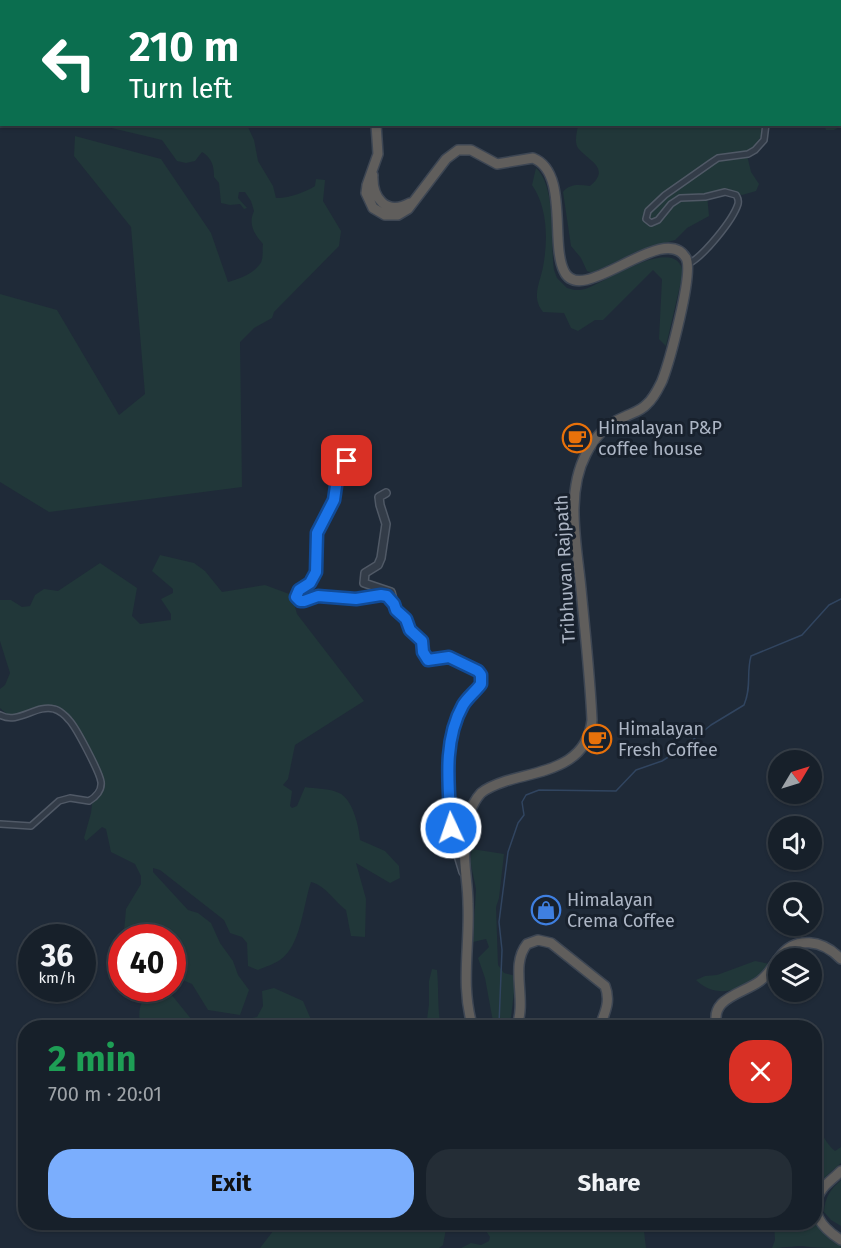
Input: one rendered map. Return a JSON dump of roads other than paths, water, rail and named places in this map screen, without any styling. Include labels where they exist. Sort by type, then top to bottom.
[{"type":"highway","points":[[376,126],[378,150],[366,193],[371,205],[388,216],[398,215],[408,209],[446,159],[458,150],[471,150],[497,164],[533,158],[543,164],[551,178],[560,259],[568,278],[585,281],[662,249],[678,250],[685,256],[688,264]]},
{"type":"highway","name":"Tribhuvan Rajpath","points":[[471,1020],[466,983],[468,920],[464,866],[465,836],[470,812],[485,790],[498,783],[563,764],[579,752],[588,737],[592,720],[575,521],[578,479],[586,454],[602,432],[613,422],[644,408],[659,387],[667,365],[687,286],[688,264]]},
{"type":"highway","points":[[519,1020],[521,1004],[519,959],[527,944],[538,940],[550,943],[605,986],[608,1004],[602,1020]]},
{"type":"highway","points":[[789,948],[806,943],[826,946],[841,959]]},
{"type":"highway","points":[[716,1020],[719,1005],[758,983],[768,974]]},
{"type":"highway","points":[[822,1190],[841,1171]]},
{"type":"highway","points":[[822,1226],[841,1240]]},
{"type":"street","points":[[688,264],[701,254],[727,224],[738,204],[736,195],[725,192],[705,197],[680,198],[671,204],[658,220],[651,223],[646,219],[648,211],[679,184],[718,158],[748,154],[755,150],[764,140],[766,126]]},
{"type":"street","points":[[347,461],[338,472],[334,500],[317,533],[316,572],[310,583],[299,590],[296,597],[304,601],[318,596],[356,599],[381,595],[387,596],[394,604]]},
{"type":"street","points":[[386,493],[380,497],[386,524],[381,558],[378,565],[365,573],[364,583],[391,592],[396,610],[406,619],[410,630],[422,641],[423,652],[428,660],[449,657],[478,671],[481,675],[481,684],[461,708],[448,756],[447,777],[451,828],[467,886]]},
{"type":"street","points":[[0,716],[13,718],[49,709],[60,712],[74,727],[101,783],[99,790],[89,801],[70,798],[59,801],[31,826],[0,824]]},
{"type":"waterway","points":[[499,1020],[502,950],[499,922],[508,852],[518,823],[524,815],[522,802],[526,795],[539,790],[616,791],[636,770],[662,761],[711,725],[744,705],[748,692],[751,656],[802,635],[829,605],[841,599]]},
{"type":"place","name":"Himalayan P&P coffee house","points":[[577,438]]},
{"type":"place","name":"Himalayan Fresh Coffee","points":[[597,739]]},
{"type":"place","name":"Himalayan Crema Coffee","points":[[546,910]]}]
